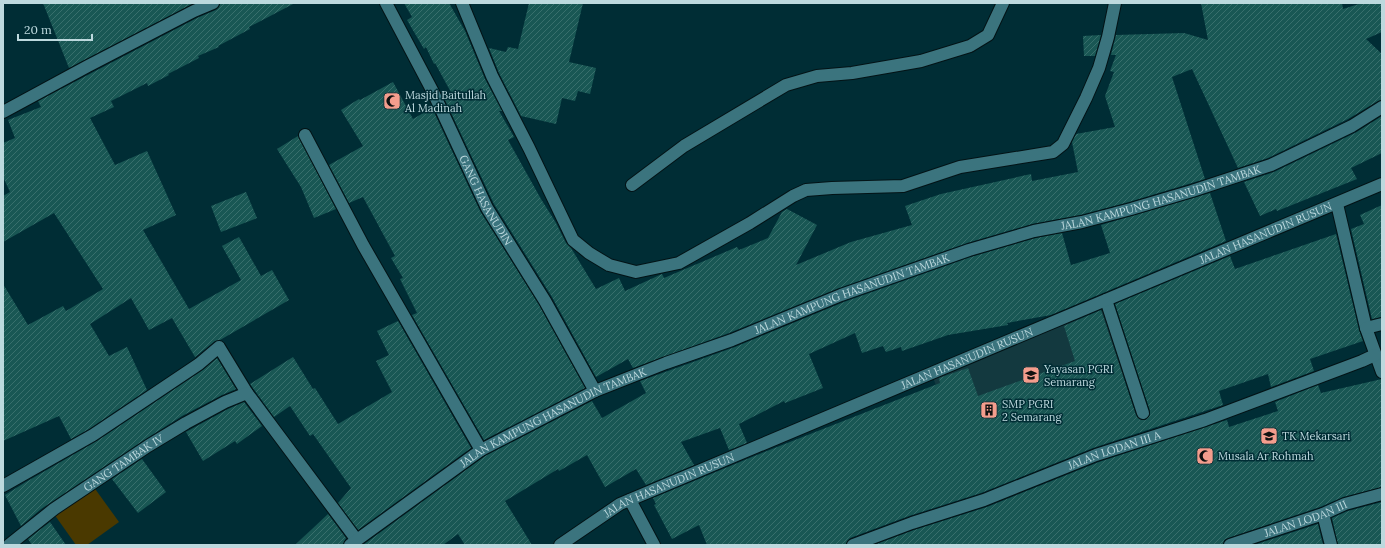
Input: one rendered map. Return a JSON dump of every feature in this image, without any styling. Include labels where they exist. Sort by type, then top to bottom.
[{"type":"street","points":[[3,112],[88,66],[194,11],[213,3]]},
{"type":"street","name":"GANG HASANUDIN","points":[[386,3],[433,92],[487,208],[545,301],[595,391]]},
{"type":"street","points":[[462,3],[492,76],[529,148],[573,240],[589,253],[610,265],[636,272],[679,262],[806,190],[903,186],[960,167],[1053,152],[1063,144],[1099,68],[1108,37],[1115,3]]},
{"type":"street","points":[[632,185],[684,146],[786,85],[817,76],[852,73],[921,61],[970,46],[988,35],[1003,3]]},
{"type":"street","name":"JALAN KAMPUNG HASANUDIN TAMBAK","points":[[353,542],[481,450],[595,391],[666,363],[732,340],[841,295],[969,250],[1034,231],[1082,222],[1192,191],[1271,165],[1352,126],[1382,107]]},
{"type":"street","points":[[305,135],[363,244],[481,450]]},
{"type":"street","name":"JALAN HASANUDIN RUSUN","points":[[560,545],[620,504],[1382,184]]},
{"type":"street","points":[[1337,204],[1366,328],[1382,372]]},
{"type":"street","points":[[1106,300],[1143,413]]},
{"type":"street","points":[[1366,328],[1382,324]]},
{"type":"street","points":[[3,486],[93,435],[199,364],[219,347],[247,393],[353,542]]},
{"type":"street","name":"JALAN LODAN III A","points":[[853,545],[912,523],[984,500],[1096,456],[1205,420],[1375,355]]},
{"type":"street","name":"GANG TAMBAK IV","points":[[9,545],[54,509],[148,446],[225,402],[247,393]]},
{"type":"street","name":"JALAN LODAN III","points":[[1230,545],[1323,514],[1345,504],[1382,494]]},
{"type":"street","points":[[630,500],[654,545]]},
{"type":"street","points":[[1323,514],[1331,545]]},
{"type":"shaded area","name":"Yayasan PGRI Semarang","points":[[1106,309],[1131,374],[957,440],[932,375]]},
{"type":"shaded area","points":[[93,486],[119,522],[87,545],[76,545],[54,514]]},
{"type":"building","points":[[43,3],[194,3],[69,68]]},
{"type":"building","points":[[220,3],[295,3],[249,27],[250,29],[218,46],[219,47],[198,56],[199,58],[168,74],[169,75],[148,86],[147,83],[111,101],[114,107],[90,118],[115,165],[147,151],[176,215],[143,230],[189,309],[241,280],[222,246],[239,237],[261,276],[272,270],[289,300],[220,340],[215,341],[195,357],[172,318],[149,330],[131,298],[90,324],[109,356],[127,347],[147,390],[89,429],[71,439],[59,416],[3,441],[3,284],[28,325],[63,306],[66,311],[103,289],[54,213],[3,242],[3,196],[10,192],[3,177],[3,143],[15,138],[8,120],[41,107],[38,101],[197,18],[216,10]]},
{"type":"building","points":[[404,3],[449,3],[465,31],[485,79],[502,111],[499,111],[514,137],[508,140],[566,243],[571,248],[596,289],[619,278],[625,291],[662,274],[664,278],[737,247],[739,250],[768,238],[782,212],[787,209],[817,225],[796,265],[851,242],[912,225],[905,206],[941,194],[1031,174],[1032,181],[1078,172],[1072,142],[1076,134],[1115,127],[1105,96],[1114,72],[1110,71],[1116,55],[1111,55],[1116,35],[1184,33],[1208,40],[1201,3],[1342,3],[1343,9],[1362,3],[1382,3],[1382,32],[1366,39],[1382,54],[1382,100],[1348,119],[1268,158],[1238,168],[1192,69],[1172,77],[1205,179],[1129,202],[1080,215],[1032,224],[967,243],[839,288],[729,333],[633,368],[628,359],[596,377],[552,297],[494,204],[445,100],[453,96],[426,47],[424,49],[407,20],[412,17]]},
{"type":"building","points":[[529,3],[583,3],[569,62],[596,68],[590,94],[578,91],[575,101],[562,98],[556,124],[521,116],[499,73],[489,48],[506,52],[508,47],[518,49]]},
{"type":"building","points":[[1101,35],[1095,56],[1084,56],[1083,36]]},
{"type":"building","points":[[393,82],[413,119],[432,108],[480,211],[539,305],[585,388],[484,440],[412,315],[417,313],[400,279],[403,278],[391,258],[395,256],[363,197],[349,203],[329,165],[363,146],[341,110]]},
{"type":"building","points":[[1382,116],[1382,153],[1351,168],[1357,179],[1277,211],[1276,209],[1260,216],[1244,182],[1274,172],[1355,133]]},
{"type":"building","points":[[298,136],[336,209],[314,218],[301,187],[277,149]]},
{"type":"building","points":[[246,192],[257,218],[221,232],[211,206]]},
{"type":"building","points":[[1210,193],[1226,241],[1051,315],[1007,323],[1008,325],[948,335],[902,351],[901,347],[886,352],[883,346],[862,353],[855,333],[809,354],[823,388],[785,403],[784,401],[739,424],[747,443],[729,450],[720,428],[681,442],[694,465],[646,485],[636,469],[605,487],[587,455],[559,471],[558,469],[505,501],[532,545],[465,545],[458,534],[443,545],[363,545],[485,456],[592,401],[602,418],[646,393],[640,381],[735,347],[844,302],[971,257],[1036,238],[1062,233],[1071,265],[1110,253],[1101,225]]},
{"type":"building","points":[[1382,205],[1382,317],[1372,319],[1351,229],[1364,224],[1360,215]]},
{"type":"building","points":[[1336,234],[1363,341],[1310,359],[1314,371],[1271,387],[1268,374],[1219,391],[1223,405],[1093,448],[981,493],[909,516],[850,538],[846,545],[707,545],[699,525],[672,539],[654,505],[656,504],[653,498],[752,457],[940,383],[939,378],[968,368],[978,396],[1075,361],[1064,326],[1101,310],[1136,415],[1141,420],[1146,420],[1150,415],[1150,411],[1115,304],[1230,256],[1235,269]]},
{"type":"building","points":[[398,321],[471,448],[358,530],[338,503],[351,488],[313,434],[310,436],[290,406],[274,417],[250,384],[293,357],[313,389],[315,388],[338,424],[392,392],[376,361],[389,355],[377,331]]},
{"type":"building","points":[[217,358],[236,389],[182,416],[144,440],[41,509],[21,526],[5,495],[97,441],[203,370]]},
{"type":"building","points":[[1382,379],[1382,487],[1343,497],[1320,507],[1228,538],[1224,540],[1223,545],[874,545],[914,530],[987,507],[1099,462],[1227,420],[1229,427],[1278,411],[1275,402],[1318,385],[1321,393]]},
{"type":"building","points":[[244,402],[262,426],[237,444],[235,441],[203,461],[186,432]]},
{"type":"building","points":[[142,459],[166,492],[138,513],[112,479]]},
{"type":"building","points":[[1382,502],[1382,545],[1338,545],[1332,518],[1348,511]]},
{"type":"building","points":[[328,514],[346,538],[343,545],[295,545]]},
{"type":"building","points":[[50,522],[66,545],[32,545],[28,539]]},
{"type":"building","points":[[1318,524],[1323,545],[1254,545]]},
{"type":"place","name":"Masjid Baitullah Al Madinah","points":[[392,101]]},
{"type":"place","name":"Yayasan PGRI Semarang","points":[[1031,375]]},
{"type":"place","name":"SMP PGRI 2 Semarang","points":[[989,410]]},
{"type":"place","name":"TK Mekarsari","points":[[1269,436]]},
{"type":"place","name":"Musala Ar Rohmah","points":[[1205,456]]}]
